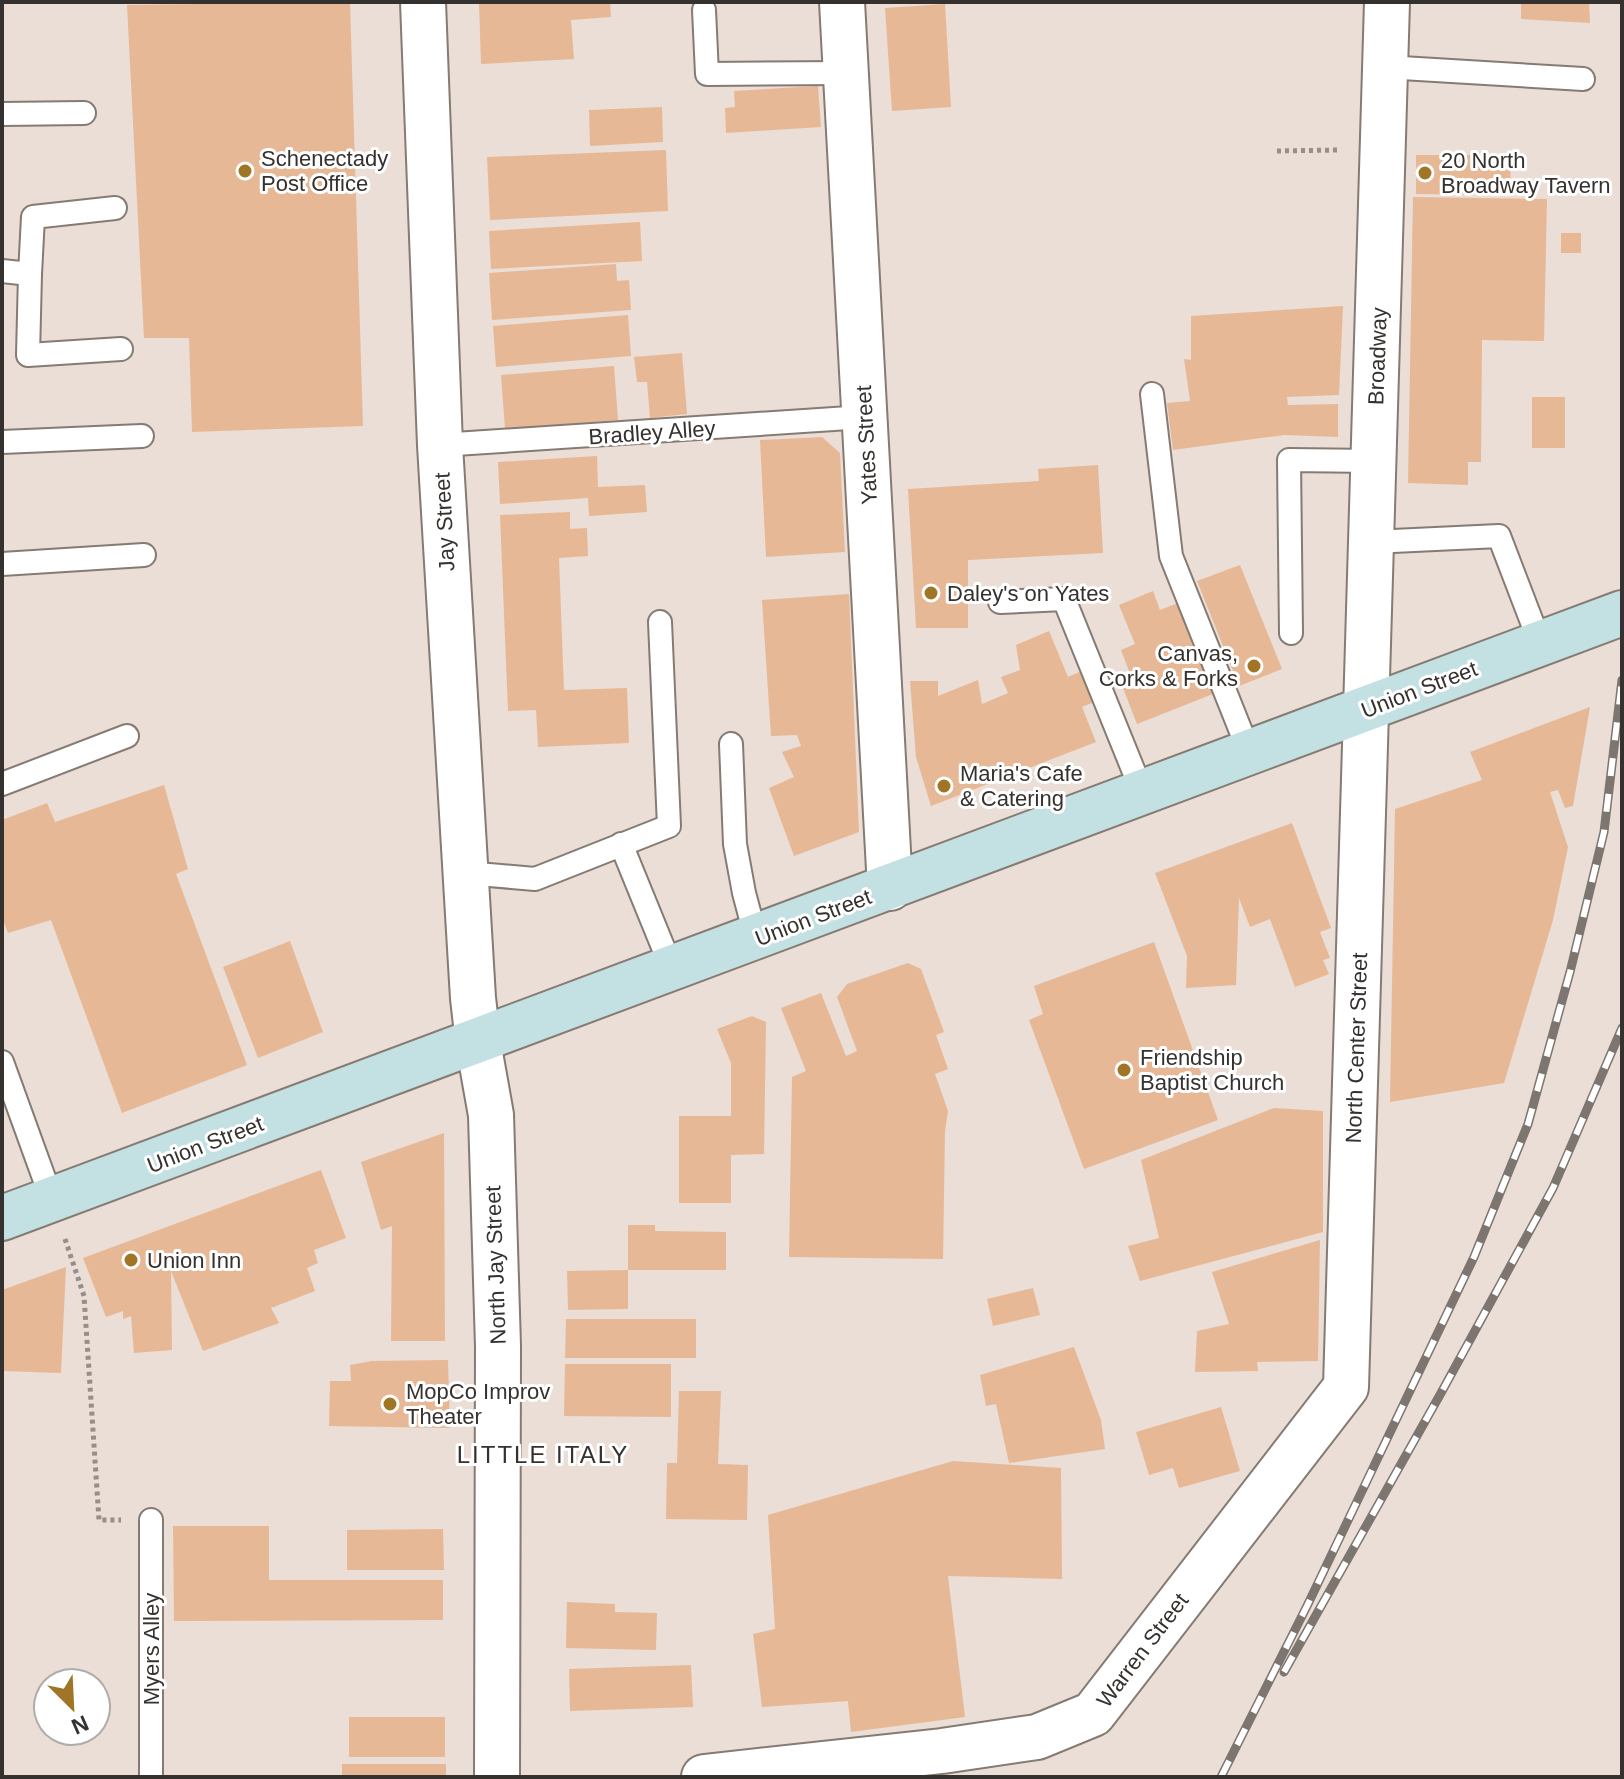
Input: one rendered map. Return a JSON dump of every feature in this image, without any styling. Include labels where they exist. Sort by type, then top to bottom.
[{"type":"main road","name":"Union Street","points":[[2,1218],[1622,613]]},
{"type":"street","name":"Jay Street","points":[[423,2],[440,445],[478,1042]]},
{"type":"street","name":"Yates Street","points":[[842,2],[890,888]]},
{"type":"street","name":"Broadway","points":[[1367,709],[1387,2]]},
{"type":"street","name":"North Center Street","points":[[1346,1387],[1367,709]]},
{"type":"street","name":"North Jay Street","points":[[478,1042],[491,1115],[497,1330],[497,1777]]},
{"type":"street","name":"Warren Street","points":[[704,1777],[942,1751],[1037,1737],[1093,1714],[1346,1387]]},
{"type":"lane","points":[[704,10],[707,74],[846,73]]},
{"type":"lane","points":[[1385,67],[1583,79]]},
{"type":"lane","points":[[2,114],[84,113]]},
{"type":"lane","points":[[115,208],[33,217],[28,355],[121,349]]},
{"type":"lane","points":[[2,271],[30,274]]},
{"type":"lane","points":[[1152,394],[1171,556],[1250,754]]},
{"type":"lane","name":"Bradley Alley","points":[[440,445],[864,417]]},
{"type":"lane","points":[[2,442],[142,436]]},
{"type":"lane","points":[[1291,633],[1289,460],[1375,461]]},
{"type":"lane","points":[[1372,542],[1499,536],[1540,643]]},
{"type":"lane","points":[[2,564],[144,555]]},
{"type":"lane","points":[[1000,602],[1064,599],[1143,794]]},
{"type":"lane","points":[[466,873],[535,879],[669,826],[660,622]]},
{"type":"lane","points":[[2,784],[127,736]]},
{"type":"lane","points":[[731,744],[735,844],[756,938]]},
{"type":"lane","points":[[621,844],[672,969]]},
{"type":"lane","points":[[2,1062],[52,1200]]},
{"type":"lane","name":"Myers Alley","points":[[151,1520],[151,1777]]},
{"type":"path","points":[[1277,151],[1340,150]]},
{"type":"path","points":[[52,1200],[84,1296],[99,1520],[151,1520]]},
{"type":"building","name":"Schenectady Post Office","points":[[350,2],[363,426],[192,432],[189,338],[144,338],[127,5]]},
{"type":"building","points":[[479,2],[610,2],[611,17],[571,20],[574,59],[481,64]]},
{"type":"building","points":[[1521,2],[1589,2],[1590,23],[1521,19]]},
{"type":"building","points":[[945,4],[951,107],[892,111],[885,8]]},
{"type":"building","points":[[818,86],[821,127],[726,133],[725,108],[735,107],[734,91]]},
{"type":"building","points":[[662,107],[663,142],[590,146],[589,110]]},
{"type":"building","points":[[666,150],[668,211],[490,220],[487,157]]},
{"type":"building","points":[[1416,155],[1511,155],[1510,195],[1416,194]]},
{"type":"building","points":[[1413,197],[1547,199],[1544,341],[1482,340],[1481,462],[1468,462],[1468,485],[1408,483]]},
{"type":"building","points":[[640,222],[642,261],[491,269],[489,231]]},
{"type":"building","points":[[1561,233],[1581,233],[1581,253],[1561,253]]},
{"type":"building","points":[[616,264],[617,281],[629,280],[631,310],[492,320],[489,273]]},
{"type":"building","points":[[1343,306],[1339,395],[1287,397],[1288,405],[1338,404],[1338,437],[1284,435],[1173,450],[1167,403],[1190,401],[1184,359],[1191,360],[1191,316]]},
{"type":"building","points":[[628,315],[631,356],[496,367],[493,326]]},
{"type":"building","points":[[682,353],[687,414],[650,418],[647,382],[637,382],[634,357]]},
{"type":"building","points":[[614,366],[618,420],[505,429],[501,375]]},
{"type":"building","points":[[1532,397],[1565,397],[1565,448],[1532,448]]},
{"type":"building","points":[[822,437],[840,453],[845,552],[766,557],[760,440]]},
{"type":"building","points":[[597,456],[598,487],[645,485],[647,512],[589,516],[588,498],[500,504],[498,462]]},
{"type":"building","points":[[1098,465],[1103,553],[968,560],[968,628],[916,628],[908,489],[1039,481],[1038,469]]},
{"type":"building","points":[[570,512],[570,529],[587,528],[588,556],[559,558],[564,690],[627,688],[629,743],[538,747],[536,710],[508,711],[500,515]]},
{"type":"building","points":[[1240,565],[1282,669],[1239,686],[1197,581]]},
{"type":"building","points":[[1153,591],[1160,610],[1178,603],[1213,694],[1137,724],[1123,688],[1134,684],[1121,650],[1135,644],[1119,605]]},
{"type":"building","points":[[849,594],[859,832],[794,856],[769,788],[794,777],[782,752],[801,746],[797,735],[771,736],[762,600]]},
{"type":"building","points":[[1049,631],[1068,677],[1082,671],[1094,702],[1082,707],[1096,742],[931,806],[916,757],[910,681],[938,681],[938,696],[978,680],[982,704],[1008,693],[1001,677],[1020,670],[1016,645]]},
{"type":"building","points":[[1590,707],[1573,806],[1565,808],[1558,790],[1550,792],[1568,847],[1553,920],[1504,1083],[1390,1102],[1395,809],[1482,780],[1470,752]]},
{"type":"building","points":[[164,785],[188,869],[176,874],[247,1065],[122,1113],[51,920],[8,933],[2,917],[2,820],[47,803],[55,822]]},
{"type":"building","points":[[1292,823],[1331,928],[1320,932],[1330,958],[1323,960],[1329,974],[1295,987],[1270,919],[1250,927],[1239,898],[1236,985],[1186,988],[1187,956],[1155,873]]},
{"type":"building","points":[[290,941],[323,1032],[258,1058],[223,967]]},
{"type":"building","name":"Friendship Baptist Church","points":[[1154,942],[1218,1120],[1084,1169],[1029,1020],[1043,1014],[1034,986]]},
{"type":"building","points":[[908,963],[921,969],[944,1032],[936,1035],[948,1069],[935,1074],[948,1111],[943,1259],[789,1257],[792,1077],[806,1071],[781,1008],[821,993],[846,1056],[857,1051],[837,997],[847,984]]},
{"type":"building","points":[[752,1016],[766,1022],[764,1154],[731,1155],[731,1203],[679,1203],[679,1116],[731,1116],[731,1063],[717,1029]]},
{"type":"building","points":[[1274,1108],[1323,1111],[1323,1232],[1140,1281],[1128,1246],[1159,1238],[1141,1160]]},
{"type":"building","points":[[444,1133],[445,1341],[391,1341],[392,1226],[381,1230],[361,1162]]},
{"type":"building","points":[[321,1170],[346,1238],[314,1250],[318,1263],[307,1268],[315,1291],[271,1308],[279,1323],[203,1351],[171,1271],[172,1350],[134,1353],[131,1316],[123,1319],[123,1311],[106,1317],[83,1258]]},
{"type":"building","points":[[628,1225],[655,1225],[655,1231],[726,1232],[726,1270],[628,1270]]},
{"type":"building","points":[[1320,1240],[1318,1361],[1257,1362],[1258,1371],[1195,1372],[1197,1331],[1229,1324],[1212,1272]]},
{"type":"building","points":[[66,1267],[61,1373],[2,1371],[2,1290]]},
{"type":"building","points":[[628,1270],[628,1309],[568,1310],[567,1271]]},
{"type":"building","points":[[1033,1288],[1040,1315],[993,1326],[987,1299]]},
{"type":"building","points":[[566,1319],[696,1319],[696,1358],[565,1358]]},
{"type":"building","points":[[1074,1347],[1101,1420],[1105,1449],[1009,1463],[996,1404],[986,1406],[980,1375]]},
{"type":"building","name":"MopCo Improv Theater","points":[[448,1360],[450,1428],[329,1426],[330,1381],[351,1381],[350,1365],[372,1361]]},
{"type":"building","points":[[565,1364],[671,1364],[671,1417],[564,1416]]},
{"type":"building","points":[[679,1391],[721,1391],[718,1464],[748,1465],[747,1520],[666,1519],[667,1463],[677,1463]]},
{"type":"building","points":[[1221,1407],[1240,1471],[1179,1488],[1173,1468],[1149,1475],[1136,1432]]},
{"type":"building","points":[[953,1461],[1061,1468],[1062,1579],[948,1576],[965,1717],[851,1732],[848,1701],[762,1707],[753,1634],[775,1629],[768,1515]]},
{"type":"building","points":[[173,1526],[269,1526],[269,1580],[443,1580],[443,1620],[174,1621]]},
{"type":"building","points":[[443,1529],[444,1570],[347,1570],[347,1530]]},
{"type":"building","points":[[567,1602],[615,1604],[615,1612],[657,1613],[656,1650],[566,1648]]},
{"type":"building","points":[[691,1665],[693,1707],[570,1711],[569,1669]]},
{"type":"building","points":[[349,1717],[445,1717],[445,1757],[349,1757]]},
{"type":"building","points":[[342,1764],[446,1764],[446,1777],[342,1777]]},
{"type":"railway","points":[[1221,1777],[1307,1606],[1474,1257],[1528,1124],[1604,832],[1622,680]]},
{"type":"railway","points":[[1284,1672],[1553,1188],[1622,1028]]},
{"type":"place","name":"Schenectady Post Office","points":[[245,171]]},
{"type":"place","name":"20 North Broadway Tavern","points":[[1425,173]]},
{"type":"place","name":"Daley's on Yates","points":[[931,593]]},
{"type":"place","name":"Canvas, Corks & Forks","points":[[1254,666]]},
{"type":"place","name":"Maria's Cafe & Catering","points":[[944,786]]},
{"type":"place","name":"Friendship Baptist Church","points":[[1124,1070]]},
{"type":"place","name":"Union Inn","points":[[131,1260]]},
{"type":"place","name":"MopCo Improv Theater","points":[[390,1404]]},
{"type":"district","name":"LITTLE ITALY","points":[[543,1455]]}]
